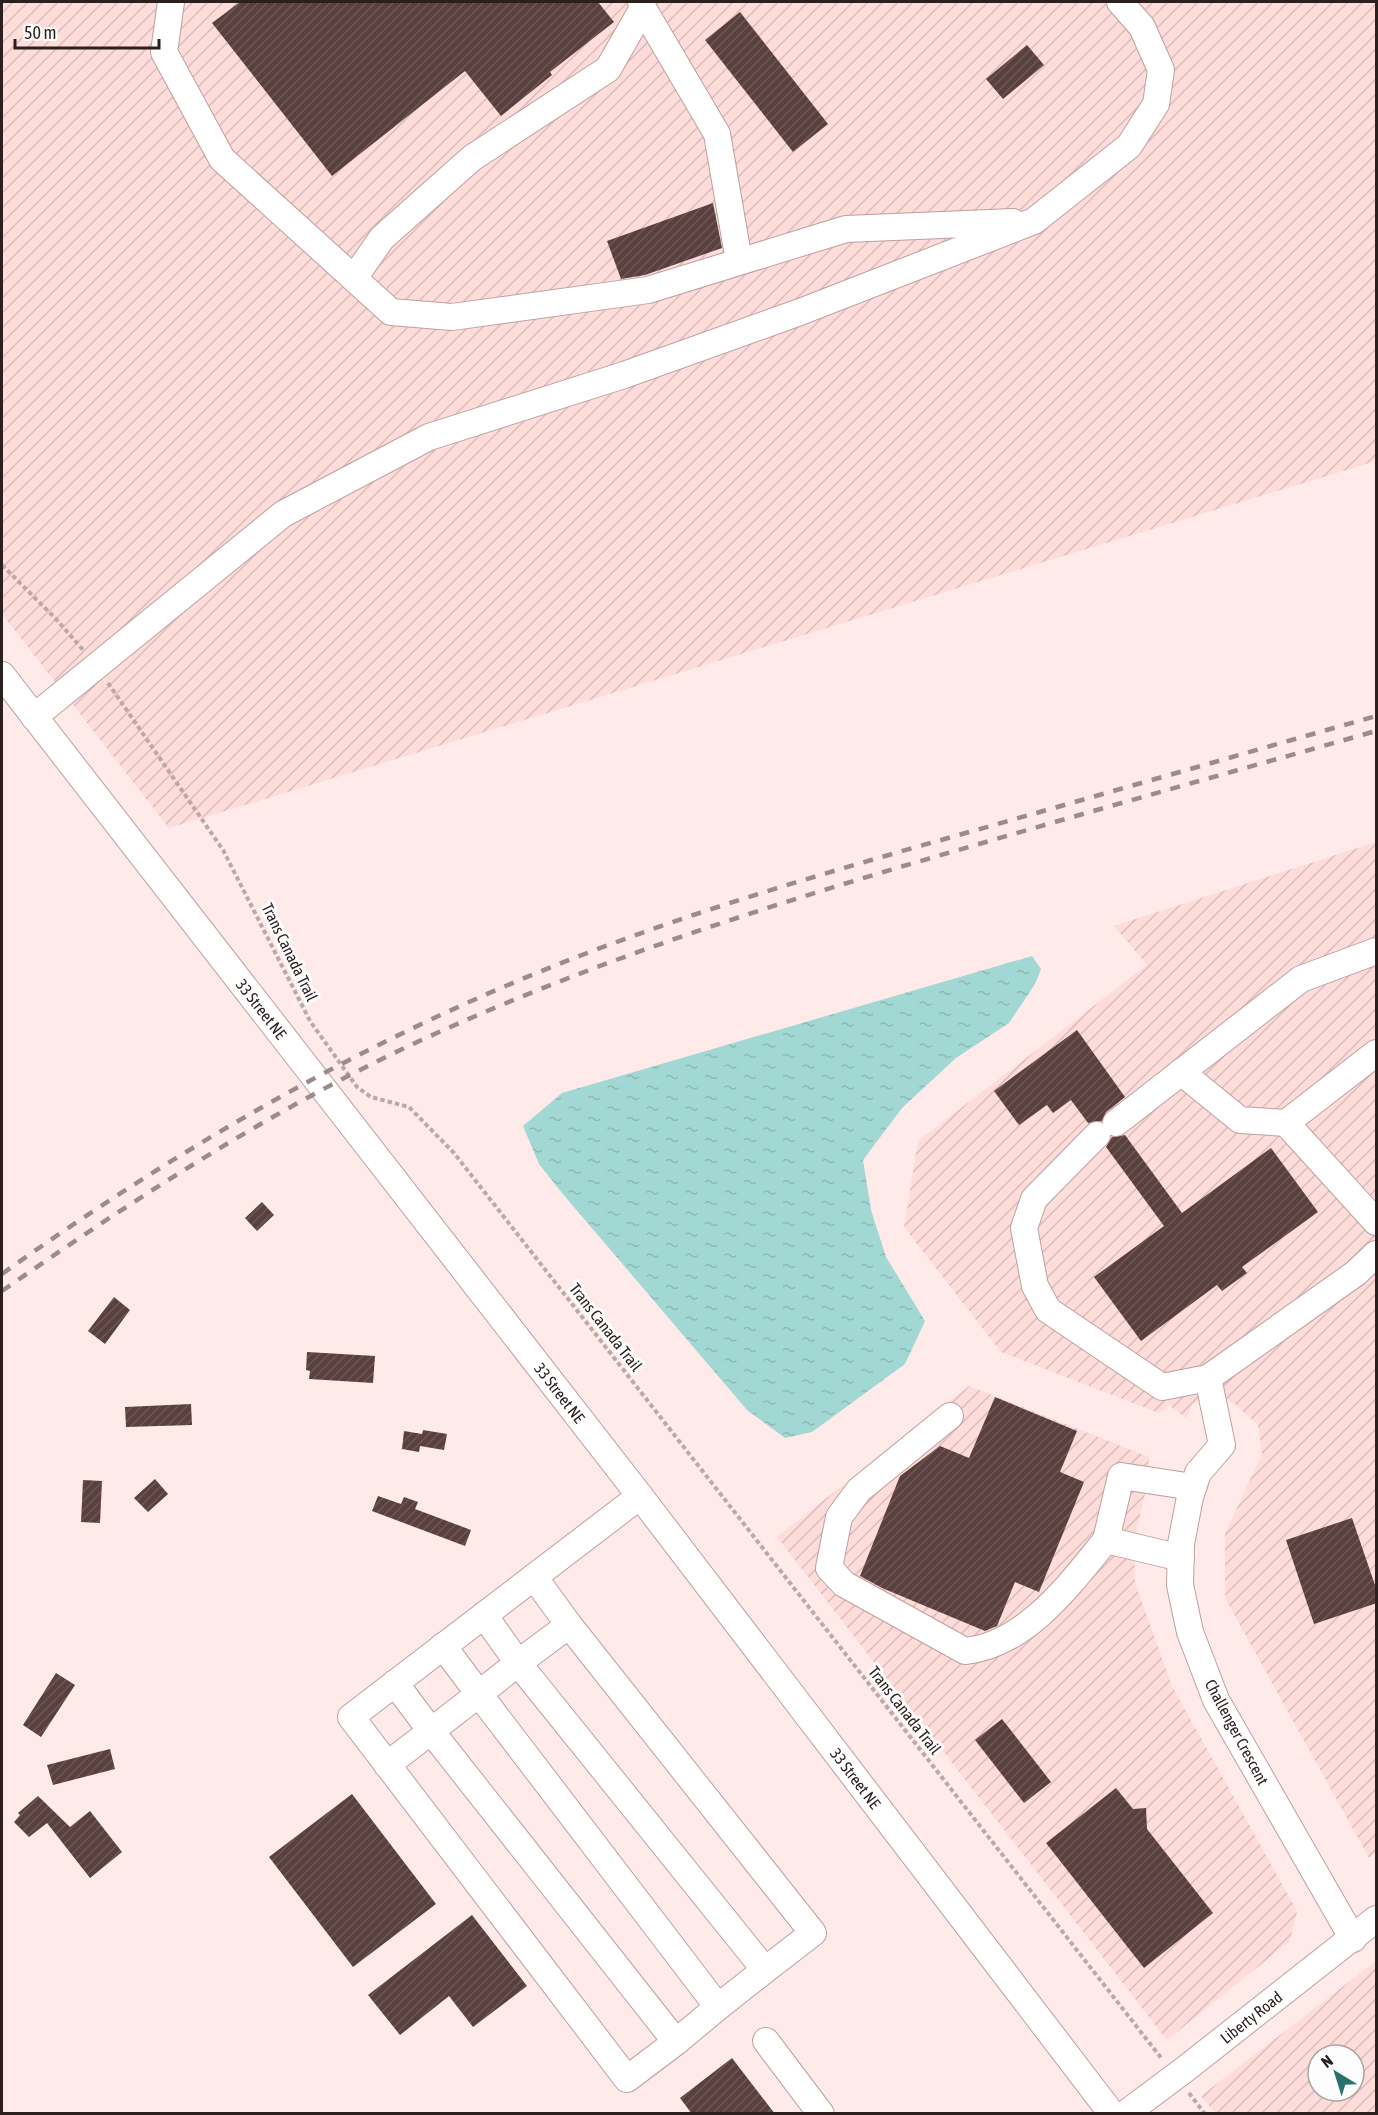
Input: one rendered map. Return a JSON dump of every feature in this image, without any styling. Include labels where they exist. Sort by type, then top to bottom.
[{"type":"street","points":[[171,2],[164,52],[222,159],[391,312],[452,317],[648,290],[846,229],[1034,222]]},
{"type":"street","points":[[34,717],[283,514],[429,436],[635,371],[800,312],[1034,222],[1129,146],[1156,104],[1161,70],[1142,27],[1120,2]]},
{"type":"street","points":[[354,278],[382,238],[472,158],[608,69],[642,5]]},
{"type":"street","points":[[642,5],[717,134],[739,261]]},
{"type":"street","name":"33 Street NE","points":[[2,675],[640,1497],[1112,2114]]},
{"type":"street","points":[[1377,951],[1301,979],[1106,1129],[1034,1199],[1024,1228],[1035,1286],[1048,1310],[1162,1386],[1208,1378],[1356,1273],[1377,1254]]},
{"type":"street","points":[[1181,1072],[1240,1120],[1286,1123],[1377,1053]]},
{"type":"street","points":[[1286,1123],[1377,1222]]},
{"type":"street","name":"Challenger Crescent","points":[[1208,1378],[1222,1444],[1197,1473],[1193,1487],[1181,1558],[1180,1585],[1190,1632],[1216,1700],[1353,1939]]},
{"type":"street","points":[[950,1416],[859,1490],[839,1517],[829,1568],[844,1584],[964,1651],[986,1649],[1014,1633],[1064,1591],[1106,1540],[1121,1476],[1193,1487]]},
{"type":"street","points":[[534,1577],[569,1625],[813,1933],[627,2079],[351,1717],[443,1646],[534,1577],[640,1497]]},
{"type":"street","points":[[1106,1540],[1181,1558]]},
{"type":"street","points":[[484,1615],[518,1663],[765,1970]]},
{"type":"street","points":[[387,1765],[569,1625]]},
{"type":"street","points":[[443,1646],[718,2007]]},
{"type":"street","points":[[395,1683],[676,2042]]},
{"type":"street","name":"Liberty Road","points":[[1125,2114],[1377,1919]]},
{"type":"street","points":[[766,2041],[821,2114]]},
{"type":"path","name":"Trans Canada Trail","points":[[2,565],[57,619],[131,713],[223,850],[310,1021],[357,1088],[371,1097],[409,1107],[454,1153],[1205,2114]]},
{"type":"shaded area","points":[[2,2],[1376,2],[1376,461],[169,828],[2,614]]},
{"type":"shaded area","points":[[1376,842],[1376,1852],[1369,1858],[1225,1598],[1225,1534],[1262,1454],[1258,1425],[1236,1405],[1219,1395],[1193,1403],[1186,1418],[1169,1405],[1159,1413],[1001,1352],[904,1227],[918,1141],[1147,965],[1114,926]]},
{"type":"shaded area","points":[[969,1386],[1149,1457],[1148,1480],[1134,1542],[1135,1583],[1172,1686],[1297,1911],[1290,1941],[1167,2040],[777,1537]]},
{"type":"shaded area","points":[[1376,1961],[1376,2113],[1215,2113],[1201,2096]]},
{"type":"water","points":[[1032,956],[1041,969],[1035,984],[1009,1023],[956,1058],[902,1108],[863,1160],[871,1210],[886,1257],[925,1321],[905,1364],[812,1432],[785,1438],[747,1410],[562,1193],[539,1164],[523,1126],[562,1093]]},
{"type":"building","points":[[240,2],[598,2],[614,22],[550,72],[552,75],[501,116],[465,71],[332,176],[212,23]]},
{"type":"building","points":[[740,12],[828,124],[793,152],[705,40]]},
{"type":"building","points":[[1027,45],[1044,65],[1003,99],[986,79]]},
{"type":"building","points":[[713,203],[722,248],[645,275],[621,279],[607,241]]},
{"type":"building","points":[[1077,1030],[1125,1097],[1106,1112],[1102,1121],[1088,1123],[1071,1100],[1053,1113],[1047,1105],[1019,1125],[994,1091]]},
{"type":"building","points":[[1125,1135],[1182,1213],[1271,1148],[1318,1212],[1242,1267],[1247,1273],[1222,1291],[1217,1285],[1141,1341],[1094,1277],[1164,1226],[1106,1147],[1112,1137]]},
{"type":"building","points":[[262,1202],[274,1215],[257,1231],[245,1218]]},
{"type":"building","points":[[114,1297],[130,1310],[105,1344],[88,1331]]},
{"type":"building","points":[[307,1352],[375,1356],[373,1383],[309,1379],[310,1371],[306,1370]]},
{"type":"building","points":[[995,1397],[1077,1431],[1060,1472],[1084,1482],[1039,1592],[1015,1582],[997,1626],[985,1631],[882,1588],[860,1576],[900,1476],[940,1446],[969,1458]]},
{"type":"building","points":[[191,1404],[192,1425],[126,1427],[125,1407]]},
{"type":"building","points":[[423,1430],[447,1434],[444,1450],[420,1446],[419,1452],[402,1449],[404,1431],[422,1434],[420,1443]]},
{"type":"building","points":[[155,1479],[168,1494],[148,1512],[134,1498]]},
{"type":"building","points":[[83,1480],[102,1481],[100,1523],[81,1522]]},
{"type":"building","points":[[378,1496],[401,1504],[404,1497],[418,1502],[415,1509],[471,1530],[465,1546],[372,1511]]},
{"type":"building","points":[[1352,1518],[1377,1591],[1377,1603],[1314,1624],[1286,1540]]},
{"type":"building","points":[[56,1673],[75,1685],[41,1737],[23,1725]]},
{"type":"building","points":[[1002,1719],[1051,1782],[1024,1803],[975,1740]]},
{"type":"building","points":[[110,1749],[115,1769],[53,1785],[47,1765]]},
{"type":"building","points":[[1116,1788],[1133,1809],[1146,1808],[1147,1829],[1213,1913],[1144,1968],[1046,1843]]},
{"type":"building","points":[[352,1794],[436,1904],[353,1967],[269,1857]]},
{"type":"building","points":[[38,1796],[70,1827],[90,1811],[122,1852],[90,1878],[47,1823],[29,1837],[14,1822],[20,1815],[18,1813]]},
{"type":"building","points":[[472,1915],[527,1986],[473,2027],[449,1996],[400,2035],[368,1995]]},
{"type":"building","points":[[732,2058],[775,2114],[692,2114],[680,2098]]},
{"type":"railway","points":[[2,1274],[147,1177],[221,1131],[297,1088],[453,1009],[533,975],[661,926],[803,880],[1376,716]]},
{"type":"railway","points":[[2,1291],[151,1191],[306,1098],[413,1044],[553,984],[696,932],[840,885],[1376,731]]}]
